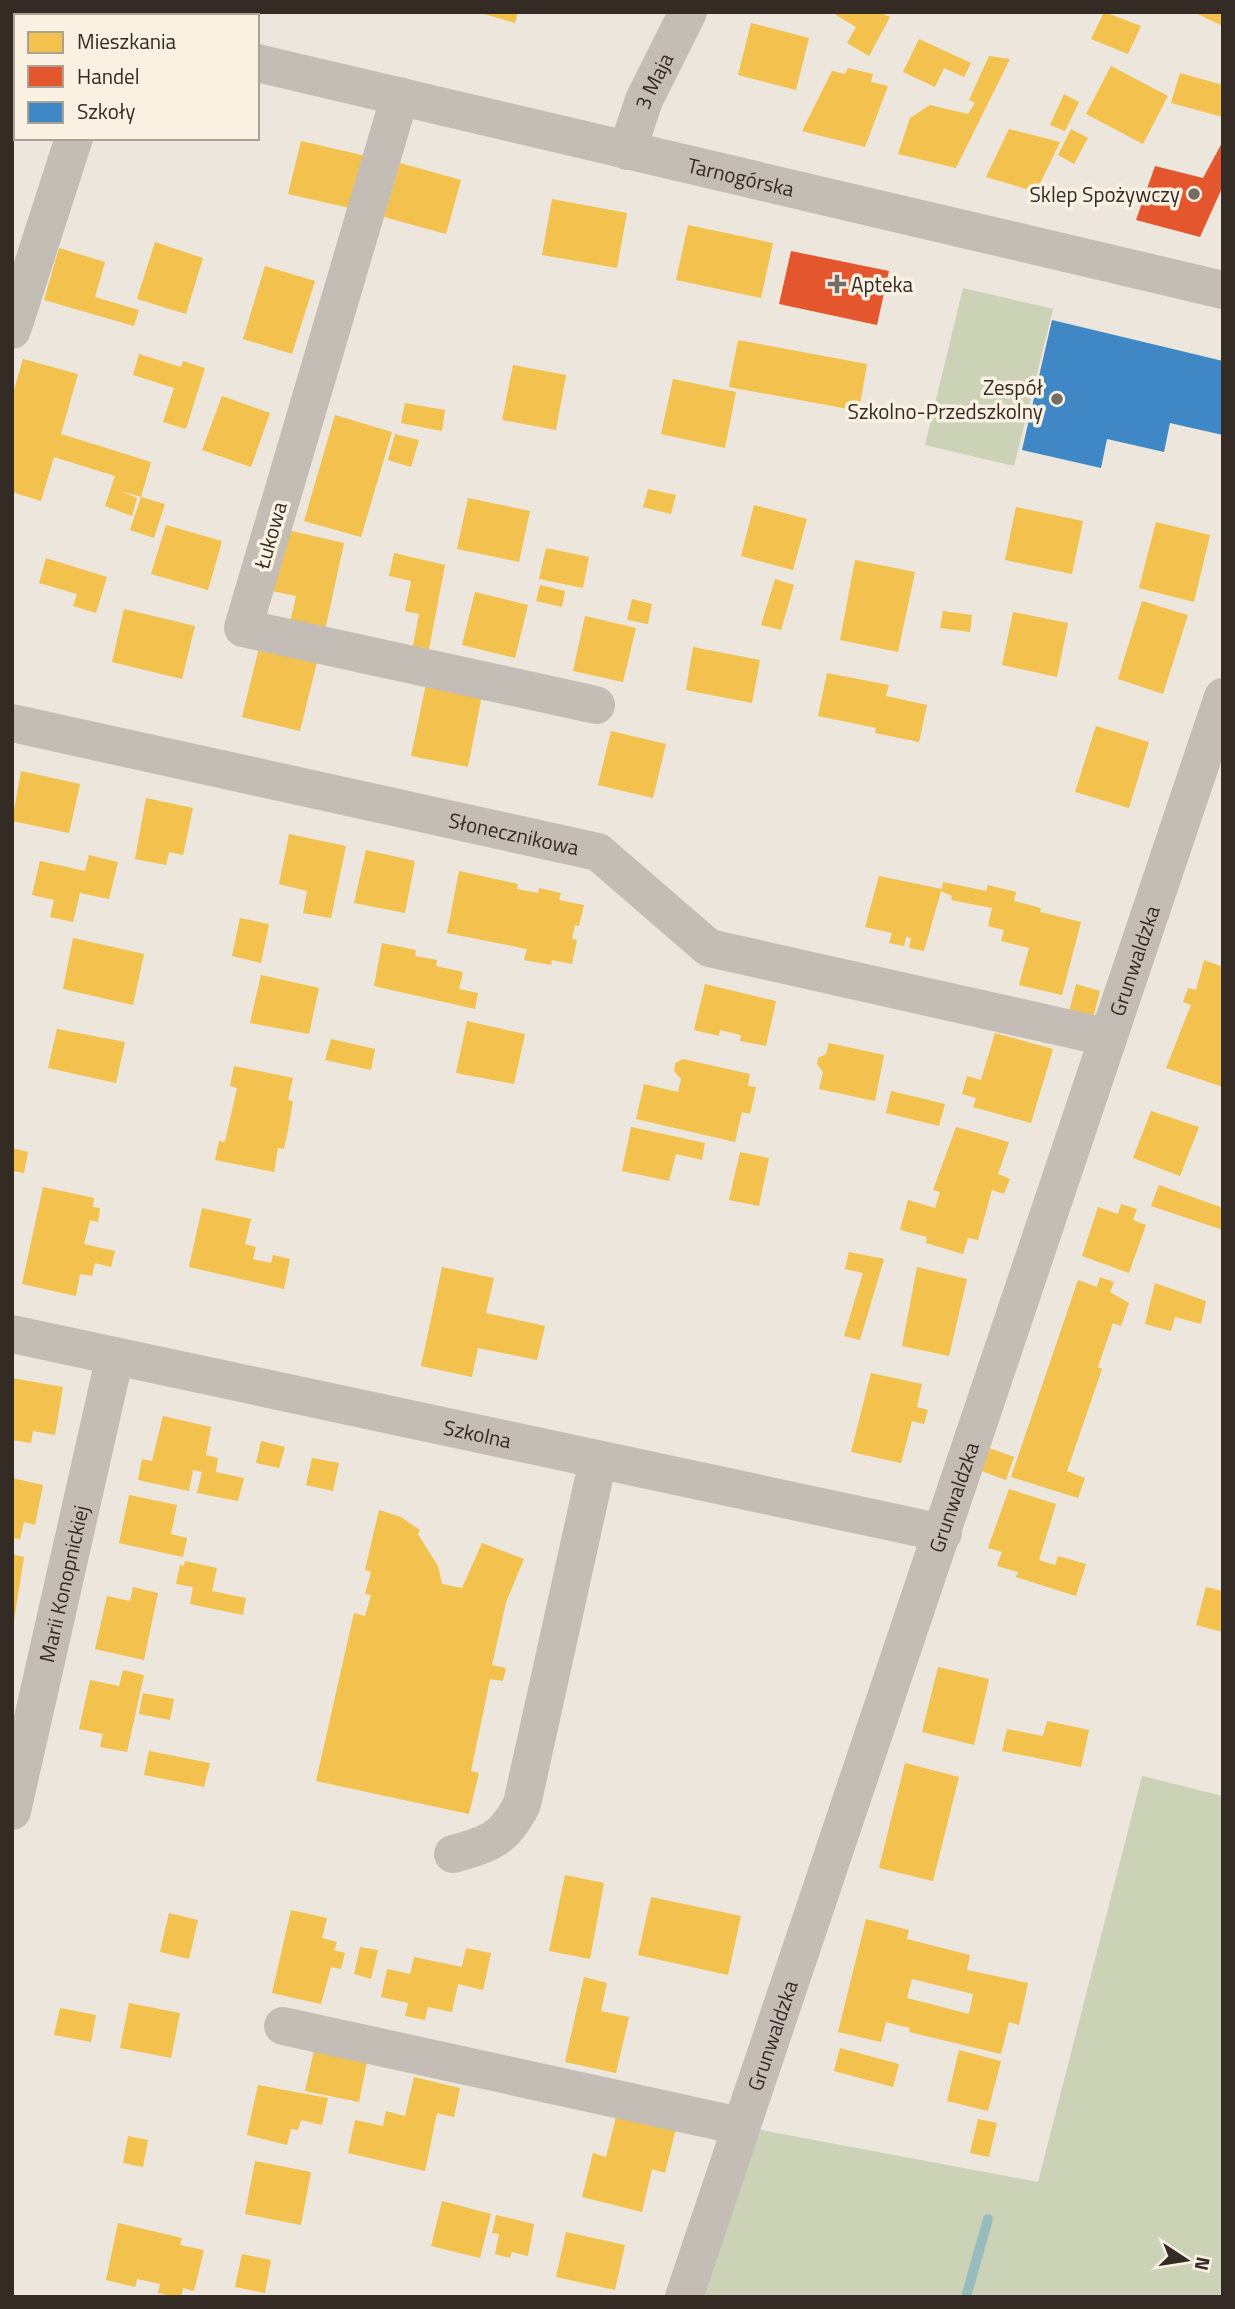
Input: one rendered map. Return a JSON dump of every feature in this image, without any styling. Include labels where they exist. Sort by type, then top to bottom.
[{"type":"street","name":"3 Maja","points":[[627,151],[644,100],[688,12]]},
{"type":"street","name":"Tarnogórska","points":[[259,64],[1223,290]]},
{"type":"street","name":"Łukowa","points":[[400,96],[243,628],[596,705]]},
{"type":"street","points":[[12,330],[73,140]]},
{"type":"street","name":"Grunwaldzka","points":[[684,2297],[943,1533],[1106,1037],[1223,697]]},
{"type":"street","name":"Słonecznikowa","points":[[12,723],[598,852],[709,948],[1106,1037]]},
{"type":"street","name":"Szkolna","points":[[12,1334],[943,1533]]},
{"type":"street","name":"Marii Konopnickiej","points":[[12,1811],[115,1356]]},
{"type":"street","points":[[453,1854],[492,1843],[512,1823],[522,1804],[598,1460]]},
{"type":"street","points":[[283,2026],[740,2126]]},
{"type":"green space","points":[[963,288],[1053,309],[1014,466],[925,445]]},
{"type":"green space","points":[[1142,1776],[1223,1796],[1223,2297],[684,2297],[740,2126],[1038,2182]]},
{"type":"building: Mieszkania","points":[[477,12],[518,12],[515,23]]},
{"type":"building: Mieszkania","points":[[837,12],[879,12],[890,17],[869,56],[847,43],[856,27],[836,15]]},
{"type":"building: Mieszkania","points":[[1104,12],[1141,26],[1128,54],[1091,39]]},
{"type":"building: Mieszkania","points":[[1193,12],[1223,12],[1223,26]]},
{"type":"building: Mieszkania","points":[[751,23],[809,38],[796,90],[738,75]]},
{"type":"building: Mieszkania","points":[[919,39],[971,63],[964,77],[944,68],[935,87],[903,72]]},
{"type":"building: Mieszkania","points":[[989,56],[1010,59],[956,168],[898,154],[910,118],[930,105],[968,114],[975,103],[969,100]]},
{"type":"building: Mieszkania","points":[[1111,66],[1168,96],[1143,144],[1086,114]]},
{"type":"building: Mieszkania","points":[[12,67],[14,125],[12,125]]},
{"type":"building: Mieszkania","points":[[848,68],[873,74],[871,82],[888,86],[865,147],[802,131],[832,71],[845,74]]},
{"type":"building: Mieszkania","points":[[1180,73],[1223,85],[1223,117],[1171,103]]},
{"type":"building: Mieszkania","points":[[1064,94],[1079,102],[1065,131],[1050,125]]},
{"type":"building: Mieszkania","points":[[1009,129],[1060,142],[1036,192],[986,177]]},
{"type":"building: Mieszkania","points":[[1071,129],[1088,138],[1074,164],[1058,155]]},
{"type":"building: Mieszkania","points":[[301,141],[366,156],[354,209],[288,194]]},
{"type":"building: Mieszkania","points":[[400,163],[461,180],[446,234],[384,217]]},
{"type":"building: Mieszkania","points":[[552,199],[627,213],[617,268],[542,255]]},
{"type":"building: Mieszkania","points":[[688,225],[773,243],[761,298],[676,280]]},
{"type":"building: Mieszkania","points":[[155,242],[203,258],[186,314],[137,299]]},
{"type":"building: Mieszkania","points":[[59,248],[105,262],[95,297],[139,310],[134,326],[44,300]]},
{"type":"building: Mieszkania","points":[[265,266],[315,281],[292,354],[243,339]]},
{"type":"building: Mieszkania","points":[[738,340],[867,364],[859,411],[729,387]]},
{"type":"building: Mieszkania","points":[[139,354],[181,367],[183,361],[205,368],[186,429],[163,422],[174,388],[133,375]]},
{"type":"building: Mieszkania","points":[[23,359],[78,374],[61,434],[151,462],[141,497],[121,491],[137,498],[132,516],[105,506],[115,476],[54,457],[41,501],[12,492],[12,397]]},
{"type":"building: Mieszkania","points":[[513,365],[566,375],[556,430],[502,420]]},
{"type":"building: Mieszkania","points":[[673,379],[736,392],[725,448],[661,434]]},
{"type":"building: Mieszkania","points":[[222,396],[270,413],[251,467],[202,450]]},
{"type":"building: Mieszkania","points":[[405,403],[445,410],[442,431],[401,423]]},
{"type":"building: Mieszkania","points":[[335,415],[392,432],[361,537],[304,521]]},
{"type":"building: Mieszkania","points":[[395,434],[419,440],[411,467],[388,460]]},
{"type":"building: Mieszkania","points":[[648,489],[676,495],[671,514],[643,507]]},
{"type":"building: Mieszkania","points":[[141,497],[165,504],[154,538],[130,530]]},
{"type":"building: Mieszkania","points":[[468,498],[530,511],[519,562],[457,549]]},
{"type":"building: Mieszkania","points":[[754,505],[807,519],[793,570],[741,556]]},
{"type":"building: Mieszkania","points":[[1016,507],[1083,521],[1072,574],[1005,560]]},
{"type":"building: Mieszkania","points":[[1156,522],[1210,535],[1194,602],[1139,588]]},
{"type":"building: Mieszkania","points":[[166,525],[222,541],[208,590],[151,574]]},
{"type":"building: Mieszkania","points":[[287,530],[344,543],[324,635],[289,627],[296,596],[272,591]]},
{"type":"building: Mieszkania","points":[[546,548],[589,557],[583,588],[539,579]]},
{"type":"building: Mieszkania","points":[[394,553],[445,565],[429,649],[413,646],[419,614],[405,611],[411,581],[389,576]]},
{"type":"building: Mieszkania","points":[[46,558],[107,577],[96,613],[73,606],[77,594],[39,583]]},
{"type":"building: Mieszkania","points":[[855,560],[915,572],[898,652],[840,640]]},
{"type":"building: Mieszkania","points":[[775,579],[794,585],[781,630],[761,625]]},
{"type":"building: Mieszkania","points":[[540,585],[565,591],[562,607],[536,601]]},
{"type":"building: Mieszkania","points":[[475,592],[528,605],[515,658],[462,645]]},
{"type":"building: Mieszkania","points":[[632,599],[652,604],[648,624],[627,620]]},
{"type":"building: Mieszkania","points":[[1142,601],[1188,615],[1163,694],[1118,679]]},
{"type":"building: Mieszkania","points":[[124,609],[195,626],[182,679],[112,662]]},
{"type":"building: Mieszkania","points":[[943,611],[972,615],[970,632],[940,628]]},
{"type":"building: Mieszkania","points":[[1013,612],[1068,623],[1057,677],[1002,665]]},
{"type":"building: Mieszkania","points":[[585,616],[636,628],[623,682],[573,671]]},
{"type":"building: Mieszkania","points":[[260,644],[318,658],[300,731],[242,717]]},
{"type":"building: Mieszkania","points":[[693,647],[760,660],[752,703],[686,690]]},
{"type":"building: Mieszkania","points":[[827,673],[889,685],[886,696],[927,705],[919,742],[875,733],[876,728],[818,716]]},
{"type":"building: Mieszkania","points":[[426,684],[482,695],[468,767],[411,756]]},
{"type":"building: Mieszkania","points":[[1096,726],[1149,742],[1129,808],[1075,792]]},
{"type":"building: Mieszkania","points":[[611,731],[666,744],[653,798],[598,785]]},
{"type":"building: Mieszkania","points":[[21,771],[80,784],[69,833],[12,821]]},
{"type":"building: Mieszkania","points":[[146,798],[193,808],[183,855],[169,852],[166,865],[135,859]]},
{"type":"building: Mieszkania","points":[[289,834],[346,846],[331,918],[303,913],[307,891],[279,884]]},
{"type":"building: Mieszkania","points":[[366,850],[415,861],[405,913],[354,903]]},
{"type":"building: Mieszkania","points":[[89,855],[118,862],[109,899],[80,893],[73,922],[50,917],[54,900],[32,895],[40,861],[85,871]]},
{"type":"building: Mieszkania","points":[[459,871],[518,884],[517,889],[538,893],[539,888],[561,893],[559,900],[584,905],[579,926],[575,925],[572,939],[577,940],[572,964],[552,960],[551,965],[524,960],[527,949],[447,933]]},
{"type":"building: Mieszkania","points":[[879,876],[942,889],[943,882],[986,891],[988,885],[1016,892],[1014,901],[1041,908],[1040,912],[1081,922],[1062,995],[1019,985],[1029,948],[1001,941],[1004,930],[988,926],[992,908],[951,900],[952,896],[941,891],[924,951],[909,948],[911,938],[906,937],[904,946],[889,943],[892,933],[865,927]]},
{"type":"building: Mieszkania","points":[[240,918],[269,924],[261,963],[232,956]]},
{"type":"building: Mieszkania","points":[[73,938],[144,954],[133,1005],[63,989]]},
{"type":"building: Mieszkania","points":[[382,943],[416,950],[415,956],[437,960],[436,966],[463,972],[459,989],[478,993],[475,1009],[374,986]]},
{"type":"building: Mieszkania","points":[[1204,960],[1223,967],[1223,1087],[1166,1068],[1191,1005],[1183,1002],[1188,988],[1196,990]]},
{"type":"building: Mieszkania","points":[[261,975],[319,988],[309,1034],[250,1023]]},
{"type":"building: Mieszkania","points":[[705,984],[776,1001],[766,1046],[740,1041],[741,1035],[720,1030],[719,1036],[694,1030]]},
{"type":"building: Mieszkania","points":[[1076,984],[1100,991],[1093,1018],[1069,1012]]},
{"type":"building: Mieszkania","points":[[467,1021],[525,1034],[514,1084],[456,1073]]},
{"type":"building: Mieszkania","points":[[57,1029],[125,1042],[116,1083],[48,1068]]},
{"type":"building: Mieszkania","points":[[995,1033],[1053,1049],[1031,1123],[973,1107],[976,1098],[962,1094],[967,1076],[981,1080]]},
{"type":"building: Mieszkania","points":[[331,1039],[375,1049],[371,1070],[325,1060]]},
{"type":"building: Mieszkania","points":[[829,1043],[884,1055],[875,1101],[819,1089],[823,1072],[817,1064],[818,1058],[826,1054]]},
{"type":"building: Mieszkania","points":[[683,1059],[750,1074],[748,1086],[756,1087],[750,1114],[742,1112],[735,1142],[636,1119],[644,1084],[678,1092],[681,1079],[674,1071],[675,1063]]},
{"type":"building: Mieszkania","points":[[234,1066],[293,1078],[288,1100],[293,1101],[288,1130],[284,1149],[278,1148],[274,1172],[215,1160],[219,1141],[225,1142],[237,1088],[230,1086]]},
{"type":"building: Mieszkania","points":[[891,1091],[945,1104],[939,1126],[886,1113]]},
{"type":"building: Mieszkania","points":[[1151,1111],[1199,1127],[1180,1176],[1133,1158]]},
{"type":"building: Mieszkania","points":[[631,1127],[705,1143],[702,1160],[676,1154],[669,1181],[622,1171]]},
{"type":"building: Mieszkania","points":[[956,1127],[1009,1142],[998,1174],[1010,1179],[1004,1194],[992,1190],[978,1240],[968,1238],[963,1254],[926,1243],[927,1237],[900,1230],[908,1200],[935,1208],[940,1192],[933,1190]]},
{"type":"building: Mieszkania","points":[[12,1148],[28,1152],[24,1173],[12,1171]]},
{"type":"building: Mieszkania","points":[[740,1152],[769,1158],[759,1206],[729,1200]]},
{"type":"building: Mieszkania","points":[[1159,1185],[1223,1208],[1223,1230],[1151,1206]]},
{"type":"building: Mieszkania","points":[[43,1187],[94,1198],[93,1207],[100,1208],[98,1222],[90,1220],[84,1244],[115,1251],[111,1267],[95,1263],[92,1276],[80,1274],[76,1296],[22,1284]]},
{"type":"building: Mieszkania","points":[[1121,1204],[1137,1209],[1133,1220],[1146,1225],[1129,1273],[1082,1256],[1098,1207],[1118,1214]]},
{"type":"building: Mieszkania","points":[[202,1208],[251,1219],[245,1244],[256,1247],[253,1259],[271,1263],[273,1255],[290,1259],[284,1289],[189,1267]]},
{"type":"building: Mieszkania","points":[[849,1252],[884,1259],[860,1340],[844,1336],[863,1273],[845,1269]]},
{"type":"building: Mieszkania","points":[[442,1267],[494,1278],[486,1313],[545,1326],[537,1360],[478,1348],[472,1377],[421,1366]]},
{"type":"building: Mieszkania","points":[[917,1267],[967,1279],[949,1356],[902,1346]]},
{"type":"building: Mieszkania","points":[[1100,1277],[1114,1282],[1110,1292],[1129,1303],[1121,1326],[1113,1323],[1098,1367],[1102,1369],[1067,1471],[1085,1478],[1078,1498],[1011,1477],[1078,1280],[1097,1287]]},
{"type":"building: Mieszkania","points":[[1155,1283],[1206,1301],[1201,1324],[1175,1317],[1171,1331],[1145,1324]]},
{"type":"building: Mieszkania","points":[[871,1373],[922,1384],[917,1407],[928,1410],[924,1424],[912,1421],[901,1463],[851,1452]]},
{"type":"building: Mieszkania","points":[[12,1378],[63,1387],[55,1435],[33,1431],[31,1443],[12,1440]]},
{"type":"building: Mieszkania","points":[[163,1416],[211,1427],[206,1455],[218,1458],[216,1472],[244,1478],[238,1501],[197,1493],[202,1472],[193,1470],[189,1491],[138,1480],[142,1459],[152,1461]]},
{"type":"building: Mieszkania","points":[[261,1441],[285,1447],[279,1468],[256,1463]]},
{"type":"building: Mieszkania","points":[[984,1446],[1014,1457],[1006,1480],[976,1469]]},
{"type":"building: Mieszkania","points":[[312,1458],[339,1463],[333,1491],[306,1485]]},
{"type":"building: Mieszkania","points":[[12,1478],[43,1485],[35,1525],[24,1522],[20,1539],[12,1538]]},
{"type":"building: Mieszkania","points":[[1009,1489],[1056,1504],[1039,1560],[1055,1565],[1058,1556],[1086,1564],[1076,1596],[1016,1577],[1018,1572],[997,1566],[1002,1552],[988,1548]]},
{"type":"building: Mieszkania","points":[[129,1495],[177,1505],[171,1534],[187,1538],[183,1557],[119,1543]]},
{"type":"building: Mieszkania","points":[[379,1510],[401,1517],[420,1530],[418,1534],[438,1566],[442,1584],[462,1588],[482,1543],[524,1559],[506,1602],[492,1665],[506,1668],[503,1681],[490,1679],[471,1771],[479,1773],[469,1814],[316,1781],[354,1613],[365,1616],[371,1595],[365,1594],[371,1572],[365,1570]]},
{"type":"building: Mieszkania","points":[[12,1554],[24,1557],[14,1620],[12,1620]]},
{"type":"building: Mieszkania","points":[[185,1561],[217,1568],[212,1591],[246,1598],[243,1615],[190,1604],[193,1587],[176,1584],[180,1565],[184,1566]]},
{"type":"building: Mieszkania","points":[[133,1587],[158,1593],[144,1660],[95,1649],[107,1596],[130,1601]]},
{"type":"building: Mieszkania","points":[[1206,1587],[1223,1591],[1223,1632],[1196,1625]]},
{"type":"building: Mieszkania","points":[[938,1667],[989,1679],[974,1745],[922,1732]]},
{"type":"building: Mieszkania","points":[[123,1670],[144,1675],[127,1752],[100,1747],[103,1734],[79,1729],[90,1680],[119,1686]]},
{"type":"building: Mieszkania","points":[[143,1693],[174,1699],[170,1720],[139,1714]]},
{"type":"building: Mieszkania","points":[[1047,1721],[1089,1730],[1081,1767],[1002,1751],[1007,1729],[1043,1736]]},
{"type":"building: Mieszkania","points":[[149,1751],[210,1763],[204,1787],[144,1775]]},
{"type":"building: Mieszkania","points":[[905,1763],[959,1777],[933,1881],[879,1868]]},
{"type":"building: Mieszkania","points":[[565,1875],[604,1883],[590,1959],[549,1951]]},
{"type":"building: Mieszkania","points":[[651,1897],[741,1916],[728,1975],[638,1955]]},
{"type":"building: Mieszkania","points":[[291,1910],[327,1918],[322,1938],[337,1942],[334,1950],[345,1953],[341,1969],[331,1967],[321,2004],[272,1993]]},
{"type":"building: Mieszkania","points":[[169,1913],[198,1920],[189,1959],[160,1952]]},
{"type":"building: Mieszkania","points":[[866,1919],[909,1930],[907,1939],[970,1955],[967,1970],[1028,1983],[1019,2025],[1009,2022],[1001,2054],[909,2032],[910,2028],[886,2022],[881,2042],[838,2032]],"holes":[[[912,1979],[973,1994],[969,2014],[907,1998]]]},
{"type":"building: Mieszkania","points":[[360,1947],[378,1950],[371,1979],[354,1974]]},
{"type":"building: Mieszkania","points":[[466,1948],[491,1953],[483,1990],[458,1984],[452,2012],[428,2007],[425,2020],[405,2016],[408,2003],[381,1997],[387,1969],[410,1974],[414,1957],[462,1967]]},
{"type":"building: Mieszkania","points":[[584,1977],[607,1983],[601,2011],[629,2017],[616,2073],[565,2062]]},
{"type":"building: Mieszkania","points":[[129,2003],[180,2013],[171,2058],[120,2048]]},
{"type":"building: Mieszkania","points":[[60,2008],[96,2015],[91,2042],[54,2035]]},
{"type":"building: Mieszkania","points":[[315,2046],[368,2057],[359,2102],[305,2091]]},
{"type":"building: Mieszkania","points":[[840,2048],[899,2064],[893,2087],[834,2071]]},
{"type":"building: Mieszkania","points":[[959,2050],[1001,2061],[988,2111],[947,2101]]},
{"type":"building: Mieszkania","points":[[414,2077],[460,2088],[454,2117],[437,2113],[425,2171],[348,2153],[355,2120],[383,2126],[386,2111],[405,2116]]},
{"type":"building: Mieszkania","points":[[258,2085],[328,2098],[322,2125],[301,2120],[298,2130],[291,2129],[287,2145],[247,2135]]},
{"type":"building: Mieszkania","points":[[619,2105],[678,2120],[665,2173],[652,2169],[642,2212],[582,2197],[593,2153],[606,2157]]},
{"type":"building: Mieszkania","points":[[978,2119],[997,2123],[989,2157],[970,2153]]},
{"type":"building: Mieszkania","points":[[128,2136],[148,2140],[143,2167],[123,2163]]},
{"type":"building: Mieszkania","points":[[255,2161],[311,2172],[301,2225],[245,2214]]},
{"type":"building: Mieszkania","points":[[442,2201],[491,2214],[480,2258],[431,2246]]},
{"type":"building: Mieszkania","points":[[496,2215],[534,2224],[528,2256],[512,2252],[510,2258],[495,2254],[499,2234],[492,2233]]},
{"type":"building: Mieszkania","points":[[118,2223],[182,2238],[180,2245],[204,2250],[194,2291],[183,2288],[181,2297],[176,2297],[158,2293],[160,2284],[137,2279],[135,2287],[106,2280]]},
{"type":"building: Mieszkania","points":[[566,2232],[625,2245],[615,2290],[556,2277]]},
{"type":"building: Mieszkania","points":[[242,2254],[271,2260],[265,2293],[235,2287]]},
{"type":"building: Handel","points":[[1223,141],[1223,186],[1200,237],[1136,220],[1155,166],[1203,178]]},
{"type":"building: Handel","points":[[791,251],[889,271],[877,325],[779,304]]},
{"type":"building: Szkoły","points":[[1052,320],[1223,361],[1223,435],[1170,423],[1164,452],[1107,439],[1101,468],[1022,450]]},
{"type":"waterway","points":[[966,2297],[988,2219]]},
{"type":"place","name":"Sklep Spożywczy","points":[[1194,194]]},
{"type":"place","name":"Apteka","points":[[837,284]]},
{"type":"place","name":"Zespół Szkolno-Przedszkolny","points":[[1057,399]]}]
